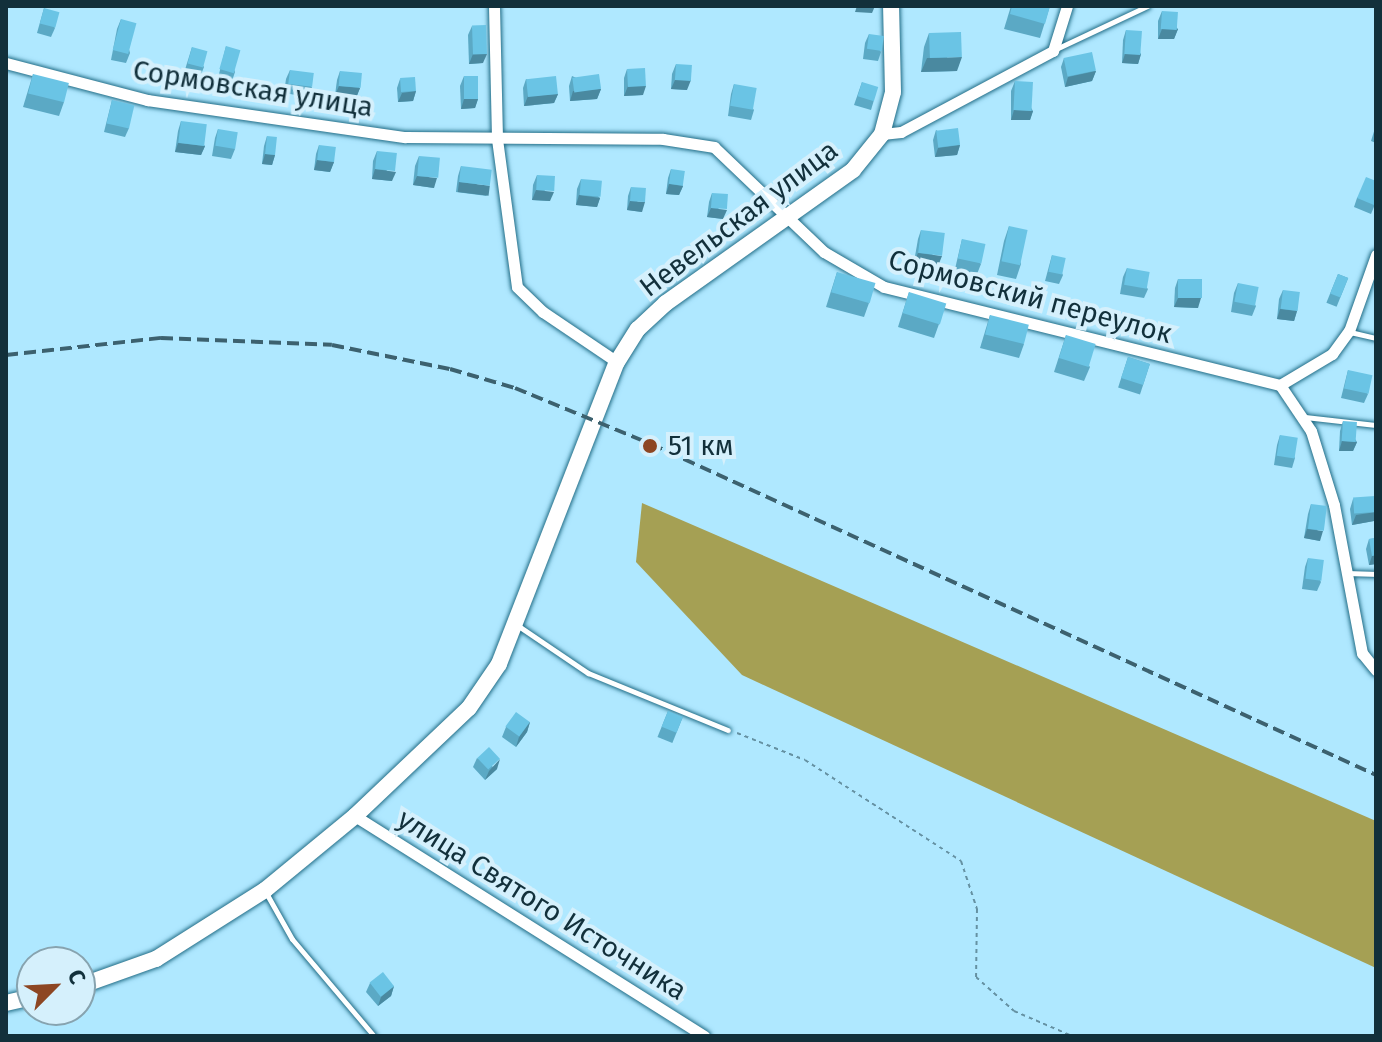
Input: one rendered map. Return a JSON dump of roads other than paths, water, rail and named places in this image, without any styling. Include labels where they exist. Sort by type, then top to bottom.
[{"type":"street","points":[[494,6],[497,139],[517,287],[543,312],[617,362]]},
{"type":"street","name":"Невельская улица","points":[[96,980],[156,959],[265,890],[355,816],[469,708],[499,664],[617,362],[638,329],[666,303],[853,170],[882,134],[893,92],[891,6]]},
{"type":"street","points":[[882,134],[901,132],[1053,51],[1067,6]]},
{"type":"street","name":"Сормовская улица","points":[[6,63],[147,100],[405,137],[663,139],[714,147],[784,219]]},
{"type":"street","name":"Сормовский переулок","points":[[784,219],[824,252],[884,287],[1280,385]]},
{"type":"street","points":[[1376,255],[1349,331],[1332,354],[1280,385],[1305,417],[1334,505],[1362,653],[1376,670]]},
{"type":"street","name":"улица Святого Источника","points":[[355,816],[704,1036]]},
{"type":"lane","points":[[1053,51],[1147,6]]},
{"type":"lane","points":[[1349,331],[1376,338]]},
{"type":"lane","points":[[1305,417],[1376,425]]},
{"type":"lane","points":[[1347,573],[1376,574]]},
{"type":"lane","points":[[516,625],[588,673],[728,730]]},
{"type":"lane","points":[[265,890],[292,939],[374,1036]]},
{"type":"railway","points":[[6,355],[161,338],[332,345],[450,369],[515,388],[651,444],[1376,775]]},
{"type":"place","name":"51 км","points":[[650,446]]}]
